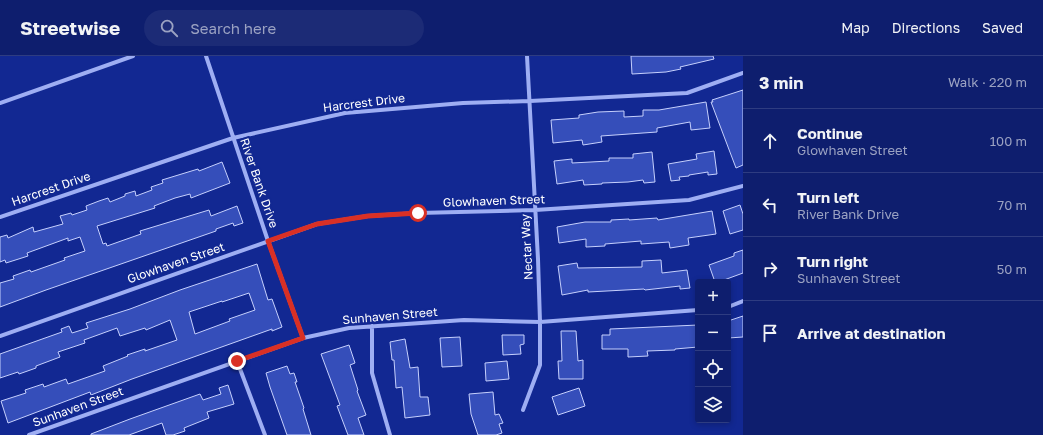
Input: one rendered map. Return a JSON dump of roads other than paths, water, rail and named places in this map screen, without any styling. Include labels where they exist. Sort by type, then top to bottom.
[{"type":"street","points":[[0,102],[132,56]]},
{"type":"street","name":"River Bank Drive","points":[[206,56],[232,138],[303,338]]},
{"type":"street","name":"Nectar Way","points":[[523,410],[540,365],[540,322],[527,56]]},
{"type":"street","name":"Harcrest Drive","points":[[0,217],[232,138],[345,113],[463,103],[530,101],[687,92],[743,73]]},
{"type":"street","name":"Glowhaven Street","points":[[0,336],[317,224],[368,216],[418,213],[535,210],[689,200],[743,186]]},
{"type":"street","points":[[731,306],[743,301]]},
{"type":"street","name":"Sunhaven Street","points":[[29,435],[303,338],[349,328],[464,320],[540,322],[695,310]]},
{"type":"street","points":[[372,326],[372,373],[390,435]]},
{"type":"street","points":[[237,361],[265,435]]}]
